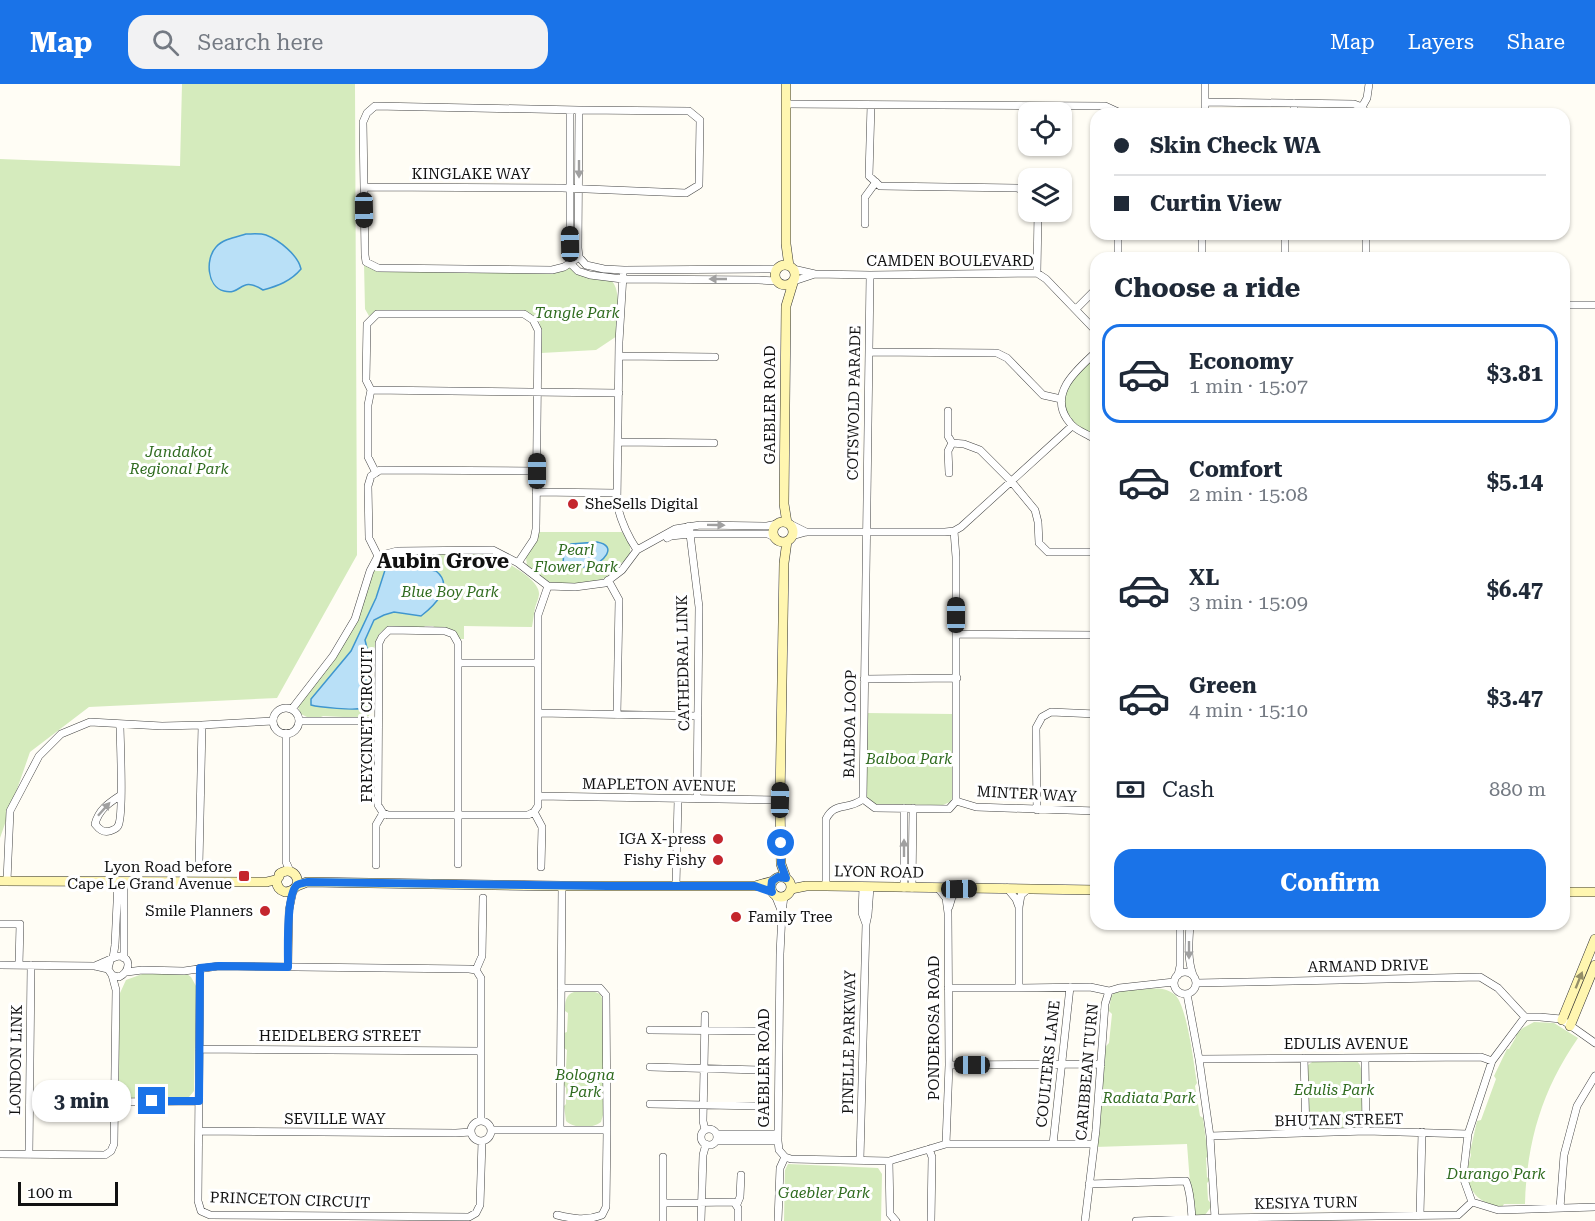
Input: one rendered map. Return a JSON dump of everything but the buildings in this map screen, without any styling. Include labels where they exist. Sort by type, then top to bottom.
[{"type":"street","points":[[785,267],[786,84]]},
{"type":"street","points":[[1205,84],[1205,108]]},
{"type":"street","points":[[1205,102],[1354,104],[1362,107],[1367,98],[1368,84]]},
{"type":"street","points":[[1294,103],[1294,108]]},
{"type":"street","points":[[786,104],[1105,106],[1109,108]]},
{"type":"street","points":[[871,105],[870,176],[880,186],[1018,188]]},
{"type":"street","points":[[375,106],[570,110],[579,110],[579,257],[564,267],[552,270],[378,268],[366,262],[363,122],[366,113],[375,106]]},
{"type":"street","points":[[570,110],[570,263],[578,271],[622,279],[759,280],[777,282],[785,286],[794,282],[796,274],[785,267]]},
{"type":"street","name":"KINGLAKE WAY","points":[[364,187],[569,188],[686,193],[699,184],[700,120],[689,111],[579,110]]},
{"type":"street","points":[[865,224],[865,197],[876,182]]},
{"type":"street","points":[[1036,273],[1038,222]]},
{"type":"street","name":"CAMDEN BOULEVARD","points":[[579,257],[585,265],[624,270],[785,267],[815,274],[1036,273],[1046,279],[1090,325]]},
{"type":"street","points":[[777,282],[775,274],[785,267]]},
{"type":"street","points":[[624,270],[619,356],[617,504],[620,520],[627,536],[639,549]]},
{"type":"street","name":"CAMDEN BOULEVARD","points":[[794,282],[815,274]]},
{"type":"street","name":"COTSWOLD PARADE","points":[[866,532],[870,275]]},
{"type":"street","name":"GAEBLER ROAD","points":[[777,282],[786,306]]},
{"type":"street","name":"GAEBLER ROAD","points":[[783,523],[786,306],[794,282]]},
{"type":"street","points":[[1076,309],[1090,295]]},
{"type":"street","points":[[1570,305],[1595,305]]},
{"type":"street","points":[[376,473],[368,457],[368,405],[371,390],[366,380],[367,324],[377,314],[524,314],[533,320],[538,330],[536,529],[534,539],[518,563]]},
{"type":"street","points":[[869,352],[997,353],[1007,358],[1043,395],[1061,399]]},
{"type":"street","points":[[619,356],[715,357]]},
{"type":"street","points":[[1090,358],[1066,384],[1061,399],[1063,412],[1072,426],[1090,436]]},
{"type":"street","points":[[371,390],[619,393]]},
{"type":"street","points":[[948,411],[948,436],[952,443]]},
{"type":"street","points":[[689,530],[768,534],[783,539],[806,532],[954,531],[1072,426]]},
{"type":"street","points":[[619,442],[714,443]]},
{"type":"street","points":[[949,472],[948,451],[952,443]]},
{"type":"street","points":[[952,443],[964,444],[980,450],[1011,481],[1035,510],[1039,543],[1048,552],[1090,552]]},
{"type":"street","points":[[378,556],[369,538],[368,486],[371,476],[380,470],[537,471]]},
{"type":"street","points":[[536,492],[617,493]]},
{"type":"street","points":[[292,709],[333,656],[355,620],[370,571],[378,556],[397,551],[493,550],[518,563],[548,586],[575,586],[605,583],[622,570],[639,549],[700,525],[767,526],[783,523],[806,532]]},
{"type":"street","name":"GAEBLER ROAD","points":[[778,1221],[780,1168],[784,1157],[779,1150],[778,1138],[783,888],[780,800],[784,563],[783,539],[773,530],[783,523]]},
{"type":"street","name":"GAEBLER ROAD","points":[[783,523],[793,529],[783,539]]},
{"type":"street","name":"CATHEDRAL LINK","points":[[689,530],[699,606],[697,799]]},
{"type":"street","points":[[954,531],[957,678],[956,801]]},
{"type":"street","name":"BALBOA LOOP","points":[[866,532],[863,799],[875,808],[949,809],[956,801]]},
{"type":"street","points":[[608,580],[619,600],[617,715]]},
{"type":"street","points":[[541,867],[542,827],[534,812],[538,806],[538,615],[548,586]]},
{"type":"street","name":"FREYCINET CIRCUIT","points":[[459,815],[458,643],[453,634],[445,631],[389,630],[379,643],[378,805],[383,813],[388,815],[459,815],[528,815],[534,812]]},
{"type":"street","points":[[956,634],[1090,635]]},
{"type":"street","points":[[458,663],[538,663]]},
{"type":"street","points":[[864,679],[957,678]]},
{"type":"street","points":[[283,708],[292,709],[299,721],[294,730],[286,733],[276,729],[273,721],[276,712],[283,708]]},
{"type":"street","points":[[1037,810],[1036,728],[1042,717],[1052,712],[1090,714]]},
{"type":"street","points":[[538,713],[698,716]]},
{"type":"street","points":[[3,881],[10,812],[39,756],[61,734],[90,722],[160,726],[273,721]]},
{"type":"street","points":[[299,721],[377,721]]},
{"type":"street","points":[[120,724],[121,795],[120,820],[118,826],[106,831],[99,829],[95,824],[102,809],[121,795]]},
{"type":"street","points":[[199,864],[202,725]]},
{"type":"street","points":[[286,733],[288,967]]},
{"type":"street","name":"MAPLETON AVENUE","points":[[538,796],[780,800]]},
{"type":"street","points":[[676,886],[678,799]]},
{"type":"street","points":[[826,886],[826,819],[837,807],[856,805],[863,799]]},
{"type":"street","name":"MINTER WAY","points":[[956,801],[975,807],[1090,811]]},
{"type":"street","points":[[904,808],[908,888]]},
{"type":"street","points":[[908,888],[913,808]]},
{"type":"street","points":[[376,865],[376,825],[383,813]]},
{"type":"street","points":[[458,864],[459,815]]},
{"type":"street","name":"GAEBLER ROAD","points":[[774,880],[781,864]]},
{"type":"street","name":"LYON ROAD","points":[[3,881],[286,880],[562,886],[783,888],[826,886],[1090,890]]},
{"type":"street","points":[[774,880],[771,889],[783,888]]},
{"type":"street","name":"LYON ROAD","points":[[755,886],[774,880]]},
{"type":"street","points":[[0,1154],[105,1155],[111,1151],[114,1144],[116,990],[110,972],[121,882]]},
{"type":"street","points":[[116,990],[129,968],[126,960],[121,882]]},
{"type":"street","points":[[560,1130],[562,886]]},
{"type":"street","name":"PINELLE PARKWAY","points":[[860,1160],[868,915],[866,887]]},
{"type":"street","points":[[1007,888],[1016,899],[1018,907],[1019,988]]},
{"type":"street","points":[[1018,907],[1021,895],[1029,888]]},
{"type":"street","name":"PONDEROSA ROAD","points":[[939,889],[946,898],[948,913],[949,1065],[946,1144]]},
{"type":"street","name":"PONDEROSA ROAD","points":[[948,913],[951,897],[959,889]]},
{"type":"street","points":[[1570,892],[1595,892]]},
{"type":"street","points":[[1579,892],[1595,897]]},
{"type":"street","points":[[476,970],[482,956],[483,898]]},
{"type":"street","points":[[0,924],[20,924],[19,965]]},
{"type":"street","points":[[1180,930],[1180,966],[1174,982],[1178,992],[1187,994],[1194,990],[1195,979],[1189,958],[1190,930]]},
{"type":"street","points":[[1562,1020],[1595,939]]},
{"type":"street","points":[[95,966],[118,956],[142,970]]},
{"type":"street","points":[[0,965],[95,966],[116,976],[142,970],[184,971],[219,966],[476,970],[481,978],[481,1120]]},
{"type":"street","name":"LONDON LINK","points":[[29,1155],[31,965]]},
{"type":"street","points":[[1570,1026],[1595,965]]},
{"type":"street","name":"PRINCETON CIRCUIT","points":[[200,968],[198,1201],[201,1210],[210,1215],[469,1217],[476,1213],[480,1205],[482,1141]]},
{"type":"street","points":[[1178,975],[1187,972],[1195,979]]},
{"type":"street","name":"ARMAND DRIVE","points":[[1195,979],[1480,977],[1498,988],[1525,1017]]},
{"type":"street","name":"CARIBBEAN TURN","points":[[1085,1221],[1094,1144],[1105,1004],[1109,991],[1174,982]]},
{"type":"street","name":"COULTERS LANE","points":[[1053,1144],[1070,987]]},
{"type":"street","points":[[948,988],[1090,987],[1109,991]]},
{"type":"street","points":[[557,1215],[572,1219],[592,1219],[602,1215],[606,1207],[606,995],[600,988],[561,988]]},
{"type":"street","points":[[1187,994],[1210,1136],[1215,1218]]},
{"type":"street","points":[[705,1015],[703,1125],[705,1130]]},
{"type":"street","points":[[1595,1043],[1562,1020],[1525,1017],[1492,1061],[1468,1134],[1464,1177],[1472,1202],[1498,1210],[1595,1207]]},
{"type":"street","points":[[650,1030],[760,1031]]},
{"type":"street","name":"HEIDELBERG STREET","points":[[199,1049],[481,1051]]},
{"type":"street","name":"EDULIS AVENUE","points":[[1199,1059],[1481,1057],[1492,1061]]},
{"type":"street","points":[[1304,1058],[1306,1133]]},
{"type":"street","points":[[1365,1058],[1365,1131]]},
{"type":"street","points":[[949,1065],[1101,1064]]},
{"type":"street","points":[[650,1067],[760,1070]]},
{"type":"street","points":[[1560,1208],[1564,1155],[1577,1106],[1595,1076]]},
{"type":"street","points":[[115,1102],[199,1101]]},
{"type":"street","points":[[650,1104],[762,1106]]},
{"type":"street","points":[[481,1120],[490,1125],[491,1130],[487,1139],[482,1141],[472,1137],[471,1132],[471,1126],[481,1120]]},
{"type":"street","points":[[712,1129],[717,1137],[712,1145],[706,1144],[701,1138],[705,1130],[712,1129]]},
{"type":"street","points":[[491,1130],[607,1130]]},
{"type":"street","name":"SEVILLE WAY","points":[[199,1131],[471,1132]]},
{"type":"street","name":"BHUTAN STREET","points":[[1210,1136],[1365,1131],[1468,1134]]},
{"type":"street","points":[[1420,1215],[1422,1132]]},
{"type":"street","points":[[717,1137],[778,1138]]},
{"type":"street","points":[[701,1221],[703,1152],[706,1144]]},
{"type":"street","points":[[784,1157],[889,1161],[946,1144],[1094,1144]]},
{"type":"street","points":[[929,1149],[932,1157],[931,1221]]},
{"type":"street","points":[[663,1157],[663,1221]]},
{"type":"street","points":[[889,1161],[890,1214],[896,1221]]},
{"type":"street","points":[[738,1221],[736,1204],[740,1197],[741,1175]]},
{"type":"street","points":[[1089,1184],[1186,1181],[1191,1201],[1192,1219]]},
{"type":"street","points":[[663,1203],[734,1202],[736,1204]]},
{"type":"street","name":"KESIYA TURN","points":[[1136,1221],[1458,1215],[1472,1202]]},
{"type":"green space","name":"Jandakot Regional Park","points":[[182,84],[355,84],[357,555],[277,698],[89,707],[30,752],[0,838],[0,159],[180,166]]},
{"type":"green space","name":"Tangle Park","points":[[364,263],[377,270],[553,272],[570,265],[611,280],[618,298],[617,336],[596,350],[541,353],[538,318],[525,311],[376,311],[369,316],[365,309]]},
{"type":"green space","points":[[1090,361],[1090,432],[1074,424],[1066,411],[1064,402],[1066,393],[1075,377]]},
{"type":"green space","name":"Pearl Flower Park","points":[[538,532],[622,532],[630,545],[630,553],[605,578],[595,582],[554,584],[543,579],[527,566],[526,557]]},
{"type":"green space","name":"Blue Boy Park","points":[[487,554],[518,569],[538,588],[539,596],[532,627],[464,626],[464,639],[460,639],[450,631],[433,626],[425,626],[422,629],[384,630],[375,644],[373,696],[369,716],[363,718],[307,717],[301,714],[298,707],[300,702],[354,628],[370,576],[379,561],[392,555]]},
{"type":"green space","name":"Balboa Park","points":[[866,713],[953,714],[954,795],[950,802],[943,805],[875,804],[866,798]]},
{"type":"green space","points":[[145,973],[187,974],[196,986],[194,1091],[189,1097],[129,1098],[118,1091],[120,993],[126,980]]},
{"type":"green space","name":"Radiata Park","points":[[1131,987],[1134,990],[1169,991],[1179,1000],[1183,1009],[1192,1050],[1197,1083],[1195,1086],[1200,1116],[1203,1118],[1208,1156],[1206,1158],[1207,1177],[1210,1180],[1207,1183],[1208,1200],[1211,1207],[1205,1215],[1196,1216],[1192,1210],[1187,1144],[1095,1147],[1097,1124],[1100,1121],[1106,1046],[1109,1043],[1111,997],[1115,991]]},
{"type":"green space","name":"Bologna Park","points":[[574,992],[595,992],[600,994],[603,1000],[603,1115],[601,1122],[588,1127],[574,1126],[566,1121],[564,1106],[566,1088],[564,1070],[567,1050],[564,1048],[564,1033],[567,1032],[568,1013],[565,1011],[565,1005],[567,997]]},
{"type":"green space","name":"Durango Park","points":[[1534,1022],[1554,1023],[1578,1038],[1555,1077],[1539,1117],[1529,1159],[1525,1204],[1494,1206],[1476,1195],[1469,1183],[1466,1168],[1471,1155],[1477,1121],[1481,1120],[1496,1079],[1494,1076],[1516,1034]]},
{"type":"green space","name":"Edulis Park","points":[[1315,1060],[1357,1061],[1360,1065],[1361,1120],[1355,1128],[1315,1130],[1309,1126],[1306,1069]]},
{"type":"green space","name":"Gaebler Park","points":[[788,1164],[878,1168],[882,1174],[881,1221],[784,1221],[785,1170]]},
{"type":"water","points":[[246,234],[264,234],[277,240],[292,253],[301,269],[284,282],[263,290],[250,285],[230,292],[218,288],[210,272],[212,252],[222,242]]},
{"type":"water","points":[[597,542],[604,544],[608,551],[600,562],[584,567],[568,566],[563,563],[564,552],[571,544]]},
{"type":"water","points":[[395,563],[436,571],[444,583],[440,595],[432,607],[421,616],[394,612],[374,620],[365,640],[368,652],[362,708],[345,709],[311,705],[311,699],[351,651],[376,598],[386,567]]},
{"type":"place","name":"SheSells Digital","points":[[573,504]]},
{"type":"place","name":"IGA X-press","points":[[718,839]]},
{"type":"place","name":"Fishy Fishy","points":[[718,860]]},
{"type":"place","name":"Lyon Road before Cape Le Grand Avenue","points":[[244,876]]},
{"type":"place","name":"Smile Planners","points":[[265,911]]},
{"type":"place","name":"Family Tree","points":[[736,917]]},
{"type":"district","name":"Aubin Grove","points":[[443,561]]},
{"type":"route","points":[[152,1101],[199,1101],[200,968],[288,967],[289,910],[292,891],[297,885],[307,882],[755,886],[772,892],[772,881],[778,877],[786,878],[781,864],[781,843]]}]
